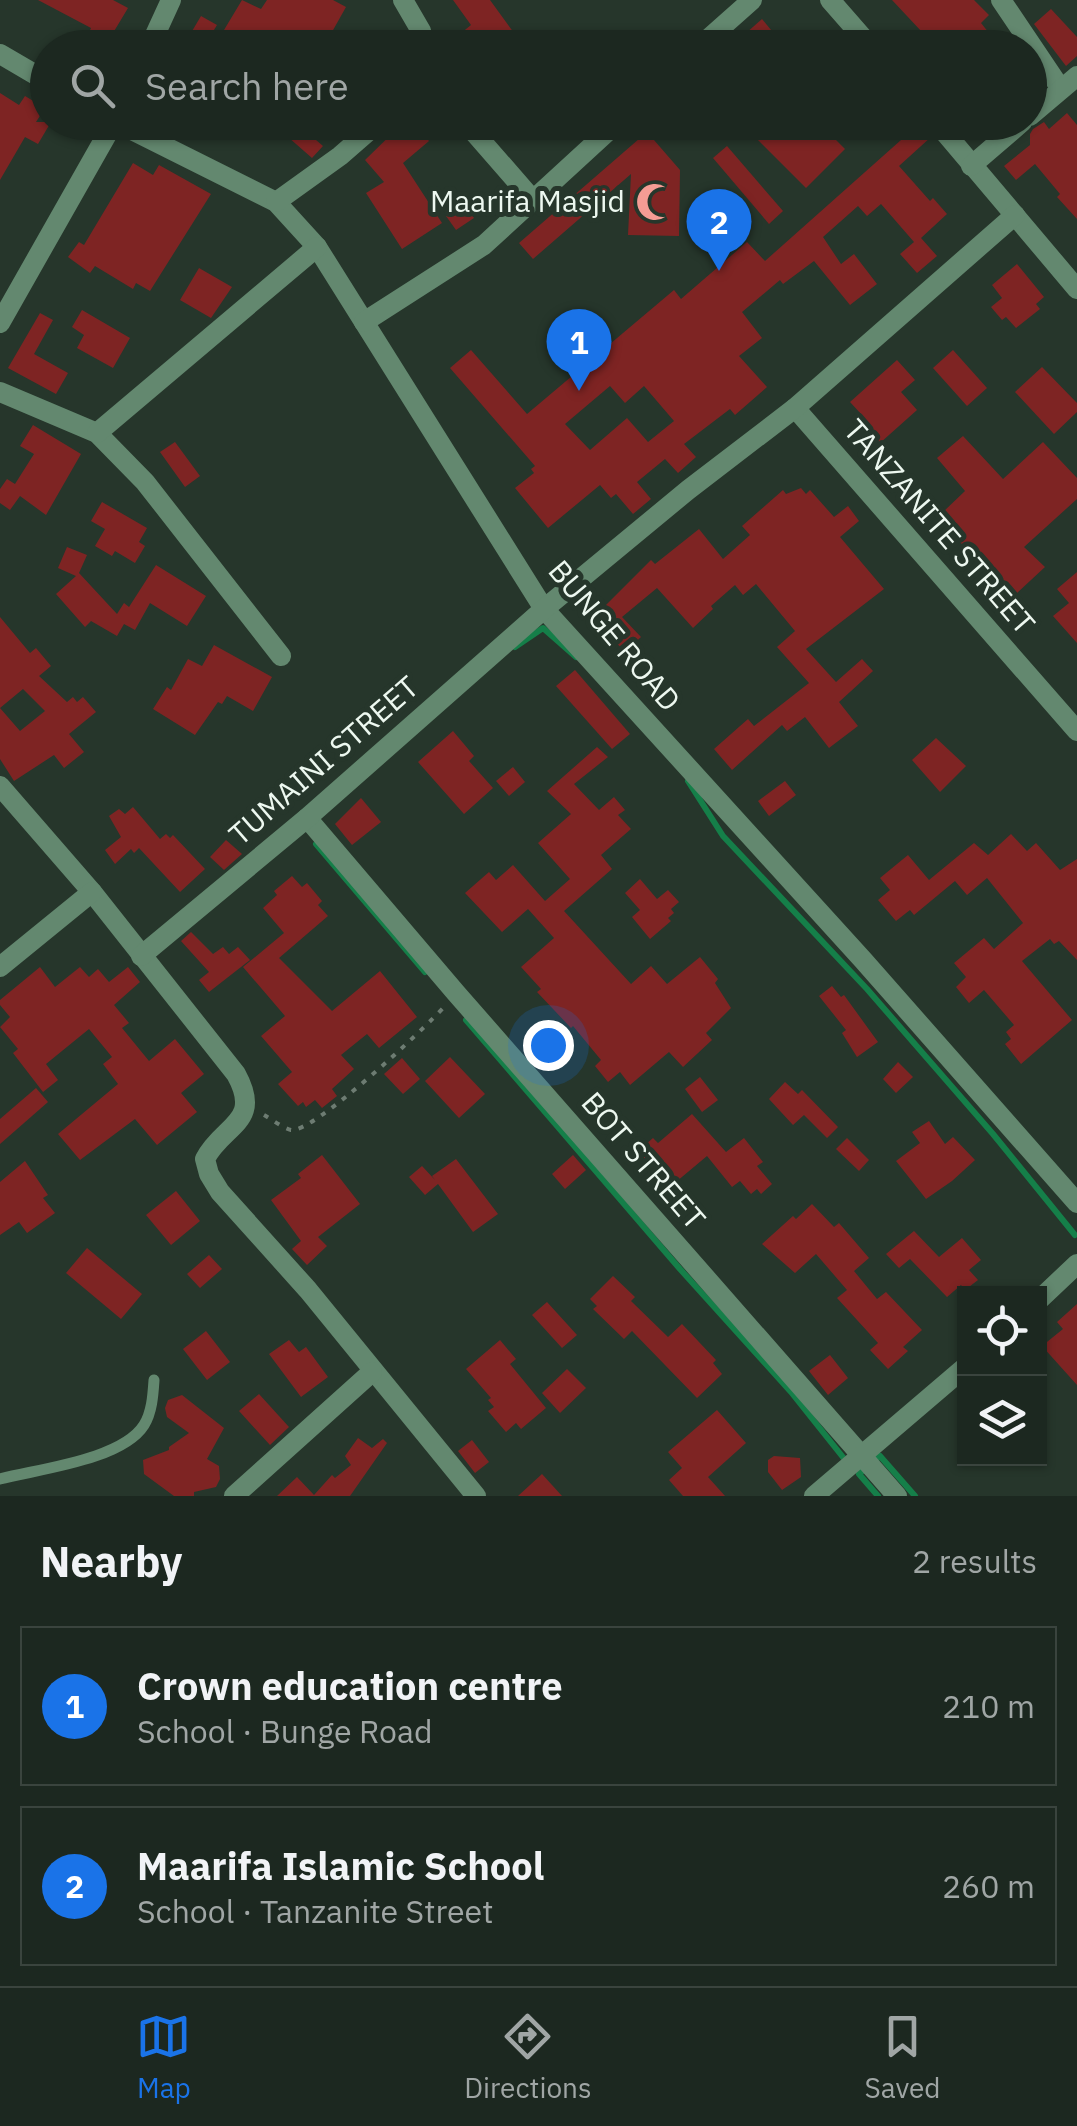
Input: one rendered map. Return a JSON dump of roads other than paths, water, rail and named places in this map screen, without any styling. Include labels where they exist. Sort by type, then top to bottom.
[{"type":"street","points":[[157,30],[171,0]]},
{"type":"street","points":[[403,0],[420,30]]},
{"type":"street","points":[[718,30],[752,0]]},
{"type":"street","points":[[830,0],[856,30]]},
{"type":"street","points":[[1001,0],[1026,30]]},
{"type":"street","points":[[0,54],[30,72]]},
{"type":"street","points":[[1047,56],[1069,83],[1047,102]]},
{"type":"street","points":[[2,315],[104,140]]},
{"type":"street","name":"BUNGE ROAD","points":[[151,140],[276,202],[317,247],[544,609],[863,960],[1077,1203]]},
{"type":"street","points":[[276,202],[358,140]]},
{"type":"street","points":[[480,140],[533,200]]},
{"type":"street","points":[[364,322],[484,245],[598,140]]},
{"type":"street","points":[[951,140],[1077,289]]},
{"type":"street","points":[[972,166],[1002,140]]},
{"type":"street","name":"TUMAINI STREET","points":[[141,956],[307,818],[544,609],[795,408],[1015,215]]},
{"type":"street","points":[[97,433],[317,247]]},
{"type":"street","points":[[0,392],[97,433],[146,482],[281,656]]},
{"type":"street","name":"TANZANITE STREET","points":[[795,408],[1077,730]]},
{"type":"street","points":[[0,786],[92,892],[236,1074],[246,1093],[246,1105],[237,1125],[210,1148],[205,1159],[220,1192],[308,1290],[476,1496]]},
{"type":"street","name":"BOT STREET","points":[[307,818],[456,994],[897,1496]]},
{"type":"street","points":[[0,968],[92,892]]},
{"type":"street","points":[[1047,1292],[1077,1264]]},
{"type":"street","points":[[234,1496],[372,1372]]},
{"type":"street","points":[[814,1496],[957,1374]]},
{"type":"lane","points":[[0,1479],[117,1447],[143,1426],[152,1406],[154,1380]]},
{"type":"waterway","points":[[515,647],[543,628],[576,657]]},
{"type":"waterway","points":[[688,781],[723,836],[867,989],[1075,1235]]},
{"type":"waterway","points":[[316,844],[425,972]]},
{"type":"waterway","points":[[466,1020],[791,1392],[846,1461]]},
{"type":"waterway","points":[[878,1496],[859,1474],[880,1456],[915,1496]]},
{"type":"place","name":"Maarifa Masjid","points":[[655,202]]},
{"type":"place","name":"Maarifa Islamic School","points":[[719,271]]},
{"type":"place","name":"Crown education centre","points":[[579,391]]}]
